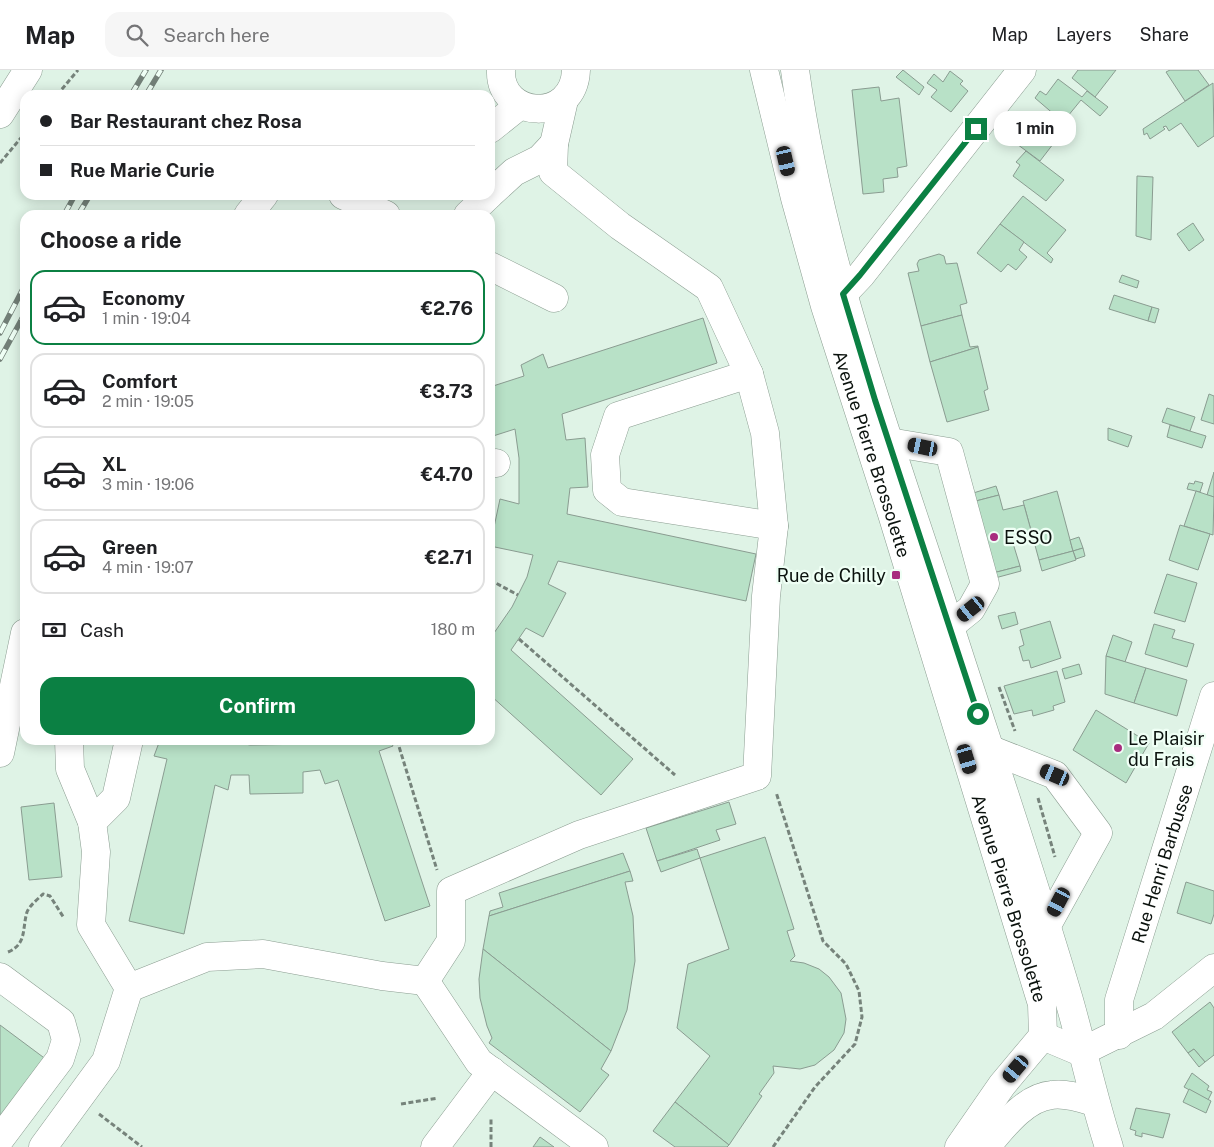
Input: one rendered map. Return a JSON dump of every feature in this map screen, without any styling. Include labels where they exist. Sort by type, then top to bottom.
[{"type":"main road","points":[[0,114],[28,70]]},
{"type":"main road","points":[[501,70],[504,87],[511,97],[520,104],[532,109],[554,106],[564,100],[572,90],[576,70]]},
{"type":"main road","name":"Avenue Pierre Brossolette","points":[[764,70],[795,198],[825,306],[906,560],[1042,1004],[1043,1036]]},
{"type":"main road","name":"Avenue Pierre Brossolette","points":[[795,70],[820,200],[843,294],[1070,1002],[1094,1102],[1109,1147]]},
{"type":"main road","points":[[843,294],[1022,70]]},
{"type":"main road","points":[[425,981],[451,941],[451,891],[579,836],[757,776],[766,596],[774,526],[765,433],[750,374],[708,288],[620,226],[553,172],[554,144],[564,100]]},
{"type":"main road","points":[[495,125],[520,104]]},
{"type":"main road","points":[[495,190],[514,172],[540,159],[554,144]]},
{"type":"main road","points":[[252,210],[260,200]]},
{"type":"main road","points":[[354,200],[375,210]]},
{"type":"main road","points":[[474,210],[484,200]]},
{"type":"main road","points":[[495,268],[554,298]]},
{"type":"main road","points":[[750,374],[618,416],[605,455],[607,490],[622,502],[774,526]]},
{"type":"main road","points":[[889,442],[949,452],[985,584],[971,609],[950,626]]},
{"type":"main road","points":[[0,753],[20,657]]},
{"type":"main road","name":"Rue Henri Barbusse","points":[[1119,1035],[1119,1000],[1214,696]]},
{"type":"main road","points":[[43,1147],[106,1061],[128,988],[91,925],[96,852],[92,822],[70,769],[69,745]]},
{"type":"main road","points":[[92,822],[116,798],[128,745]]},
{"type":"main road","points":[[989,749],[1055,775],[1098,833],[1046,927]]},
{"type":"main road","points":[[128,988],[207,957],[263,954],[382,976],[425,981],[479,1062],[594,1147]]},
{"type":"main road","points":[[959,1147],[1002,1085],[1043,1036],[1081,1052],[1119,1035],[1154,1016],[1214,968]]},
{"type":"main road","points":[[0,977],[61,1022],[66,1040],[60,1059],[0,1139]]},
{"type":"main road","points":[[434,1147],[492,1071]]},
{"type":"main road","points":[[986,1147],[1024,1107],[1040,1098],[1052,1095],[1074,1096],[1094,1102]]},
{"type":"path","points":[[61,90],[78,70]]},
{"type":"path","points":[[0,163],[20,139]]},
{"type":"path","points":[[495,583],[518,595]]},
{"type":"path","points":[[519,639],[698,795]]},
{"type":"path","points":[[399,745],[436,868],[451,891]]},
{"type":"path","points":[[757,776],[775,789],[823,941],[846,964],[859,990],[862,1018],[855,1044],[815,1087],[773,1147]]},
{"type":"path","points":[[0,952],[7,953],[17,948],[24,938],[28,910],[43,894],[50,896],[66,920]]},
{"type":"path","points":[[78,1099],[142,1147]]},
{"type":"building","points":[[903,70],[924,87],[919,95],[896,77]]},
{"type":"building","points":[[1078,70],[1116,70],[1095,97],[1072,78]]},
{"type":"building","points":[[1170,70],[1198,70],[1209,85],[1185,101],[1166,72]]},
{"type":"building","points":[[950,71],[963,81],[960,84],[968,91],[951,112],[931,97],[937,90],[927,83],[934,74],[943,82]]},
{"type":"building","points":[[1058,79],[1082,97],[1087,91],[1108,107],[1100,116],[1081,100],[1063,122],[1035,98],[1040,91],[1046,95]]},
{"type":"building","points":[[1213,83],[1214,136],[1198,147],[1181,123],[1169,131],[1166,126],[1163,127],[1165,129],[1150,139],[1147,133],[1144,135],[1143,129]]},
{"type":"building","points":[[879,87],[881,101],[899,98],[907,166],[897,168],[898,177],[883,179],[884,192],[863,194],[852,90]]},
{"type":"building","points":[[1032,112],[1060,135],[1040,161],[1010,139]]},
{"type":"building","points":[[1026,151],[1064,180],[1046,201],[1013,176],[1020,165],[1016,162]]},
{"type":"building","points":[[1137,176],[1153,177],[1151,240],[1136,236]]},
{"type":"building","points":[[1023,196],[1066,230],[1047,253],[1053,259],[1051,263],[1000,224]]},
{"type":"building","points":[[1193,223],[1204,240],[1189,251],[1177,234]]},
{"type":"building","points":[[1000,224],[1024,242],[1019,250],[1027,257],[1016,270],[1008,264],[1001,272],[977,253]]},
{"type":"building","points":[[939,254],[944,256],[946,264],[957,263],[967,303],[960,305],[962,315],[921,326],[908,273],[919,271],[917,264],[919,260]]},
{"type":"building","points":[[1122,275],[1139,281],[1137,288],[1119,282]]},
{"type":"building","points":[[1114,295],[1152,307],[1148,321],[1109,309]]},
{"type":"building","points":[[1152,307],[1159,309],[1155,323],[1148,321]]},
{"type":"building","points":[[962,315],[970,347],[978,347],[930,362],[921,326]]},
{"type":"building","points":[[703,318],[717,363],[562,414],[566,440],[585,438],[588,487],[570,488],[567,514],[756,554],[746,601],[558,561],[548,584],[566,593],[543,637],[526,628],[511,650],[633,759],[601,795],[495,700],[495,632],[512,607],[527,577],[533,555],[495,547],[495,522],[500,499],[519,504],[519,458],[515,429],[495,435],[495,385],[524,376],[521,365],[543,354],[548,368]]},
{"type":"building","points":[[978,347],[988,389],[984,391],[989,410],[947,422],[930,362]]},
{"type":"building","points":[[1209,394],[1214,396],[1214,424],[1201,420]]},
{"type":"building","points":[[1167,408],[1195,417],[1190,431],[1162,422]]},
{"type":"building","points":[[1170,425],[1206,436],[1202,448],[1167,437]]},
{"type":"building","points":[[1108,428],[1132,436],[1128,447],[1108,440]]},
{"type":"building","points":[[1214,472],[1214,497],[1207,495]]},
{"type":"building","points":[[1195,481],[1203,483],[1200,492],[1187,489],[1189,483],[1194,484]]},
{"type":"building","points":[[996,486],[999,495],[972,502],[970,494]]},
{"type":"building","points":[[1057,491],[1073,551],[1039,560],[1023,501]]},
{"type":"building","points":[[1196,491],[1214,497],[1213,535],[1184,526]]},
{"type":"building","points":[[999,495],[1003,510],[1024,505],[1032,534],[1012,540],[1020,566],[993,573],[972,502]]},
{"type":"building","points":[[1180,525],[1210,534],[1198,570],[1169,560]]},
{"type":"building","points":[[1079,537],[1083,548],[1073,551],[1070,540]]},
{"type":"building","points":[[1083,548],[1085,556],[1076,559],[1073,551]]},
{"type":"building","points":[[1073,551],[1076,560],[1042,571],[1039,560]]},
{"type":"building","points":[[1020,566],[1021,571],[995,578],[993,573]]},
{"type":"building","points":[[1167,574],[1197,583],[1185,622],[1154,613]]},
{"type":"building","points":[[1015,612],[1018,624],[1002,629],[998,616]]},
{"type":"building","points":[[1050,621],[1061,658],[1031,668],[1029,660],[1023,661],[1019,647],[1024,645],[1020,630]]},
{"type":"building","points":[[1154,624],[1175,630],[1172,638],[1194,644],[1187,667],[1145,654]]},
{"type":"building","points":[[1113,635],[1132,642],[1125,662],[1106,656]]},
{"type":"building","points":[[1106,656],[1146,668],[1134,703],[1105,694]]},
{"type":"building","points":[[1079,664],[1082,674],[1065,679],[1062,669]]},
{"type":"building","points":[[1146,668],[1187,680],[1177,716],[1134,703]]},
{"type":"building","points":[[1057,671],[1065,702],[1053,706],[1054,710],[1033,716],[1032,710],[1014,714],[1004,686]]},
{"type":"building","points":[[1096,710],[1149,743],[1126,783],[1073,750]]},
{"type":"building","points":[[158,745],[392,745],[379,751],[430,906],[385,921],[338,780],[325,784],[320,770],[303,772],[303,793],[250,794],[249,775],[231,775],[228,790],[215,785],[184,934],[129,921],[167,759],[154,756]]},
{"type":"building","points":[[729,802],[736,824],[716,830],[720,840],[657,861],[646,828]]},
{"type":"building","points":[[54,803],[62,877],[29,880],[21,807]]},
{"type":"building","points":[[765,837],[794,929],[787,931],[795,956],[790,961],[804,963],[819,969],[829,977],[841,993],[846,1019],[844,1033],[834,1050],[815,1065],[800,1069],[773,1066],[774,1073],[759,1094],[762,1096],[729,1145],[675,1102],[710,1056],[677,1028],[688,964],[729,949],[700,858]]},
{"type":"building","points":[[697,849],[700,858],[661,872],[657,861]]},
{"type":"building","points":[[623,853],[630,871],[489,916],[490,911],[503,907],[499,893]]},
{"type":"building","points":[[630,871],[633,881],[625,882],[633,916],[635,961],[627,1010],[611,1051],[483,949],[489,916]]},
{"type":"building","points":[[1186,882],[1214,891],[1214,914],[1211,924],[1177,913]]},
{"type":"building","points":[[483,949],[611,1051],[601,1069],[609,1075],[580,1112],[489,1043],[492,1038],[480,998],[479,979]]},
{"type":"building","points":[[1210,1002],[1214,1008],[1214,1055],[1205,1062],[1194,1049],[1188,1053],[1172,1032]]},
{"type":"building","points":[[0,1025],[47,1060],[0,1123]]},
{"type":"building","points":[[1194,1049],[1205,1062],[1199,1067],[1188,1053]]},
{"type":"building","points":[[1192,1073],[1209,1086],[1207,1090],[1212,1092],[1208,1100],[1184,1087]]},
{"type":"building","points":[[1189,1089],[1211,1101],[1206,1113],[1183,1102]]},
{"type":"building","points":[[675,1102],[729,1145],[727,1147],[675,1147],[653,1131]]},
{"type":"building","points":[[1136,1108],[1170,1114],[1163,1138],[1142,1133],[1142,1137],[1135,1135],[1136,1131],[1130,1129]]},
{"type":"building","points":[[540,1137],[554,1147],[533,1147]]},
{"type":"railway","points":[[134,90],[146,70]]},
{"type":"railway","points":[[149,90],[161,70]]},
{"type":"railway","points":[[67,210],[72,200]]},
{"type":"railway","points":[[81,210],[87,200]]},
{"type":"railway","points":[[0,333],[20,295]]},
{"type":"railway","points":[[0,359],[20,322]]},
{"type":"place","name":"ESSO","points":[[994,537]]},
{"type":"place","name":"Rue de Chilly","points":[[896,575]]},
{"type":"place","name":"Le Plaisir du Frais","points":[[1118,748]]},
{"type":"route","points":[[976,129],[843,294],[875,400],[978,714]]}]
